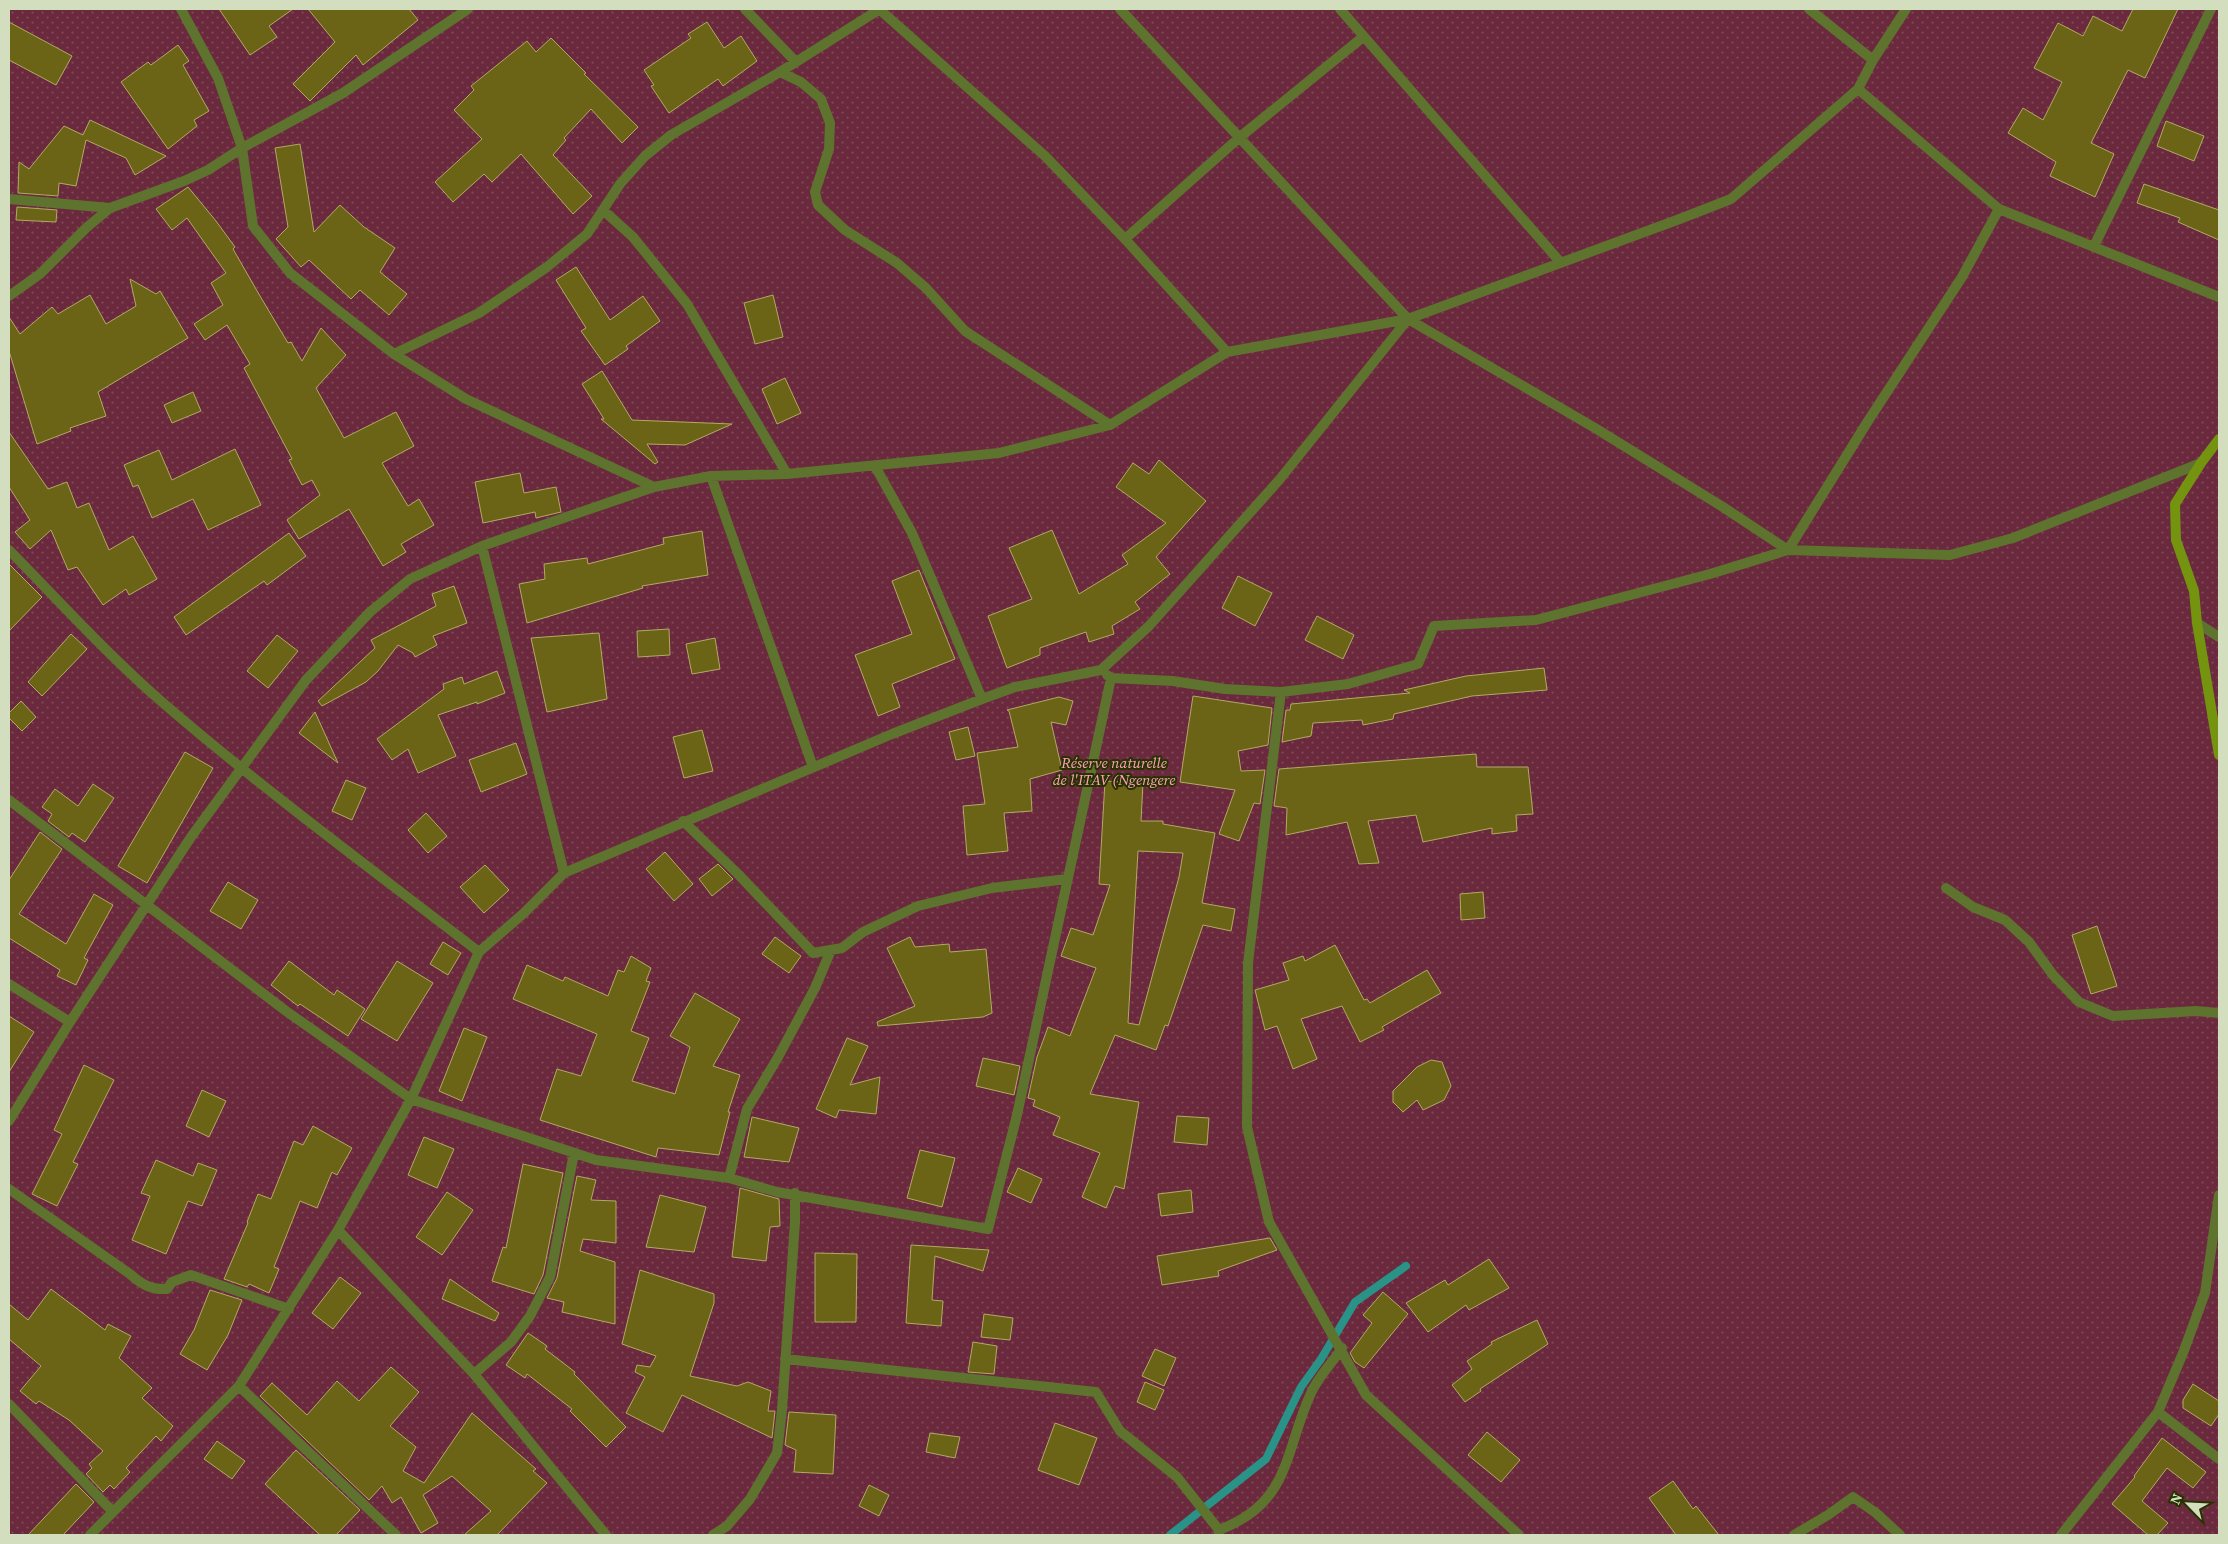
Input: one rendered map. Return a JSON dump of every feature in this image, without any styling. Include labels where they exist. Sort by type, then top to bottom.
[{"type":"street","points":[[181,9],[218,78],[242,148],[253,226],[290,273],[394,354],[466,399],[654,487]]},
{"type":"street","points":[[9,296],[40,274],[86,228],[110,208],[184,181],[344,93],[468,9]]},
{"type":"street","points":[[746,9],[795,61]]},
{"type":"street","points":[[394,354],[479,313],[547,267],[587,234],[620,184],[645,156],[672,135],[780,72],[879,9],[1045,156],[1125,239],[1227,352]]},
{"type":"street","points":[[1120,9],[1408,319],[1595,428],[1723,507],[1788,550]]},
{"type":"street","points":[[1340,9],[1561,263]]},
{"type":"street","points":[[1809,9],[1873,60]]},
{"type":"street","points":[[9,1121],[70,1022],[191,837],[306,680],[370,612],[410,579],[482,546],[654,487],[711,476],[787,474],[999,453],[1110,424],[1227,352],[1408,319],[1731,199],[1858,89],[1873,60],[1906,9]]},
{"type":"street","points":[[2094,246],[2211,9]]},
{"type":"street","points":[[1125,239],[1240,137],[1363,37]]},
{"type":"street","points":[[780,72],[801,82],[821,99],[830,123],[828,149],[815,192],[818,205],[845,230],[897,263],[926,288],[965,330],[1110,424]]},
{"type":"street","points":[[1858,89],[1999,209],[2219,297]]},
{"type":"street","points":[[9,200],[110,208]]},
{"type":"street","points":[[1788,550],[1868,421],[1962,278],[1999,209]]},
{"type":"street","points":[[603,210],[633,237],[687,304],[787,474]]},
{"type":"street","points":[[90,1535],[239,1386],[338,1230],[411,1099],[479,952],[524,914],[564,873],[683,821],[982,699],[1015,687],[1100,670],[1149,626],[1280,479],[1408,319]]},
{"type":"street","points":[[2219,439],[2175,504],[2176,540],[2194,591],[2197,624],[2219,755]]},
{"type":"street","points":[[1100,670],[1111,678],[1173,681],[1225,689],[1280,692],[1348,684],[1418,664],[1434,626],[1536,620],[1710,574],[1788,550],[1950,556],[2013,538],[2201,464]]},
{"type":"street","points":[[875,466],[912,533],[982,699]]},
{"type":"street","points":[[711,476],[813,767]]},
{"type":"street","points":[[482,546],[564,873]]},
{"type":"street","points":[[9,550],[93,636],[160,700],[242,769],[479,952]]},
{"type":"street","points":[[2197,624],[2219,637]]},
{"type":"street","points":[[9,800],[286,1011],[411,1099],[596,1160],[729,1178],[776,1192],[988,1229],[1017,1115],[1111,678]]},
{"type":"street","points":[[1280,692],[1248,963],[1247,1127],[1269,1222],[1342,1348],[1366,1395],[1519,1535]]},
{"type":"street","points":[[683,821],[813,953],[842,948],[863,932],[918,906],[992,888],[1067,879]]},
{"type":"street","points":[[1946,888],[1973,907],[2005,920],[2029,942],[2053,975],[2078,1002],[2113,1016],[2182,1012],[2219,1013]]},
{"type":"street","points":[[729,1178],[747,1109],[807,1004],[831,950]]},
{"type":"street","points":[[9,984],[70,1022]]},
{"type":"street","points":[[474,1374],[511,1342],[530,1316],[550,1277],[574,1153]]},
{"type":"street","points":[[9,1189],[130,1274],[138,1282],[154,1290],[167,1289],[172,1282],[191,1275],[288,1309]]},
{"type":"street","points":[[713,1535],[727,1526],[750,1499],[777,1453],[795,1222],[795,1194]]},
{"type":"street","points":[[2061,1535],[2158,1412],[2183,1353],[2204,1293],[2219,1195]]},
{"type":"street","points":[[338,1230],[474,1374],[606,1535]]},
{"type":"street","points":[[785,1360],[1096,1392],[1120,1432],[1177,1477],[1219,1532],[1238,1523],[1264,1503],[1284,1472],[1312,1392],[1342,1348]]},
{"type":"street","points":[[239,1386],[396,1535]]},
{"type":"street","points":[[9,1404],[112,1512]]},
{"type":"street","points":[[2158,1412],[2219,1459]]},
{"type":"street","points":[[1794,1535],[1828,1515],[1853,1497],[1876,1513],[1900,1535]]},
{"type":"green space","name":"Réserve naturelle de l'ITAV (Ngengere","points":[[9,9],[2219,9],[2219,1535],[9,1535]]},
{"type":"building","points":[[219,9],[293,9],[269,26],[277,37],[250,55]]},
{"type":"building","points":[[308,9],[409,9],[418,20],[363,65],[356,55],[310,101],[293,84],[335,42]]},
{"type":"building","points":[[2133,9],[2178,9],[2145,78],[2128,70],[2091,143],[2114,154],[2095,197],[2050,176],[2056,162],[2008,133],[2023,108],[2043,120],[2062,82],[2034,68],[2058,23],[2083,36],[2093,16],[2122,31]]},
{"type":"building","points":[[9,22],[72,56],[56,85],[9,60]]},
{"type":"building","points":[[707,22],[724,48],[741,36],[757,61],[723,86],[718,79],[669,113],[651,86],[654,85],[644,70],[691,38],[688,34]]},
{"type":"building","points":[[551,38],[586,73],[584,74],[638,127],[622,143],[591,109],[564,138],[566,140],[553,155],[592,196],[573,214],[521,154],[492,182],[484,174],[453,202],[435,182],[482,139],[454,110],[474,90],[471,86],[527,41],[536,52]]},
{"type":"building","points":[[178,45],[189,61],[183,65],[209,111],[194,120],[197,126],[168,149],[121,82],[148,62],[151,65]]},
{"type":"building","points":[[90,120],[166,156],[135,175],[126,158],[86,140],[76,186],[59,183],[58,196],[18,193],[19,162],[29,169],[64,126],[83,135]]},
{"type":"building","points":[[2166,121],[2204,136],[2194,161],[2157,146]]},
{"type":"building","points":[[300,144],[314,232],[340,205],[364,227],[395,248],[380,272],[407,294],[389,315],[360,290],[351,299],[309,260],[301,267],[276,239],[288,227],[275,148]]},
{"type":"building","points":[[2144,184],[2219,210],[2219,240],[2178,222],[2180,218],[2137,203]]},
{"type":"building","points":[[188,187],[235,247],[233,249],[260,296],[288,343],[291,342],[302,361],[321,328],[346,355],[316,388],[344,438],[396,412],[414,446],[382,463],[408,506],[419,499],[434,525],[401,544],[406,552],[383,566],[349,509],[299,539],[287,520],[320,495],[312,480],[302,485],[289,460],[292,459],[244,368],[250,364],[227,325],[205,340],[194,324],[223,305],[211,283],[226,273],[187,218],[172,230],[156,209]]},
{"type":"building","points":[[17,207],[57,210],[56,222],[16,220]]},
{"type":"building","points":[[576,267],[610,320],[643,296],[660,321],[626,346],[628,349],[605,365],[581,331],[586,328],[556,280]]},
{"type":"building","points":[[130,279],[156,294],[160,291],[188,338],[98,392],[106,416],[70,428],[71,431],[37,444],[9,351],[9,317],[20,334],[52,307],[58,314],[90,295],[106,324],[136,306]]},
{"type":"building","points":[[773,295],[783,337],[755,344],[744,303]]},
{"type":"building","points":[[602,371],[632,420],[732,424],[685,445],[647,444],[658,462],[655,464],[601,419],[604,419],[582,384]]},
{"type":"building","points":[[785,378],[801,413],[777,424],[762,389]]},
{"type":"building","points":[[193,392],[201,411],[172,423],[164,405]]},
{"type":"building","points":[[9,432],[48,489],[67,482],[77,508],[89,503],[109,550],[133,536],[157,579],[129,595],[126,589],[103,605],[77,567],[68,570],[51,530],[30,549],[15,532],[30,520],[9,487]]},
{"type":"building","points":[[235,449],[261,505],[208,530],[193,499],[152,518],[138,485],[133,487],[124,465],[159,450],[172,480]]},
{"type":"building","points":[[1159,460],[1206,501],[1156,557],[1170,574],[1135,602],[1140,609],[1112,626],[1114,634],[1089,642],[1086,632],[1040,648],[1040,655],[1007,668],[988,616],[1032,599],[1009,548],[1052,530],[1079,594],[1128,564],[1122,555],[1166,523],[1116,487],[1133,463],[1149,474]]},
{"type":"building","points":[[520,473],[524,493],[556,487],[561,512],[536,518],[535,512],[483,523],[475,482]]},
{"type":"building","points":[[702,531],[708,575],[642,586],[643,588],[527,623],[519,584],[545,579],[544,564],[587,558],[588,564],[664,544],[663,538]]},
{"type":"building","points":[[289,533],[306,556],[267,585],[264,581],[186,635],[174,617]]},
{"type":"building","points":[[9,564],[42,597],[9,631]]},
{"type":"building","points":[[919,570],[955,659],[892,684],[900,707],[878,716],[855,655],[912,634],[892,581]]},
{"type":"building","points":[[1238,576],[1272,593],[1255,626],[1222,608]]},
{"type":"building","points":[[454,586],[467,623],[433,636],[437,645],[415,657],[413,653],[398,645],[378,671],[366,682],[322,706],[318,701],[375,648],[371,640],[436,606],[432,594]]},
{"type":"building","points":[[1317,616],[1354,635],[1343,659],[1305,640]]},
{"type":"building","points":[[669,629],[670,655],[638,657],[637,631]]},
{"type":"building","points":[[599,633],[607,699],[547,712],[531,638]]},
{"type":"building","points":[[71,634],[87,649],[42,696],[28,682]]},
{"type":"building","points":[[277,635],[298,651],[268,688],[247,671]]},
{"type":"building","points":[[715,638],[720,669],[692,674],[686,644]]},
{"type":"building","points":[[1544,668],[1547,690],[1472,696],[1394,714],[1393,719],[1363,725],[1362,720],[1313,723],[1311,736],[1282,742],[1286,710],[1290,710],[1291,704],[1410,693],[1404,690],[1466,676]]},
{"type":"building","points":[[497,671],[505,693],[477,704],[477,702],[438,715],[456,756],[418,773],[408,749],[392,760],[377,739],[444,689],[443,684],[462,677],[464,684]]},
{"type":"building","points":[[1193,696],[1272,708],[1268,745],[1238,751],[1241,771],[1265,770],[1260,804],[1254,803],[1239,841],[1219,834],[1235,790],[1180,782]]},
{"type":"building","points":[[1059,697],[1073,701],[1066,725],[1051,722],[1062,770],[1030,779],[1032,811],[1004,813],[1008,851],[967,855],[963,806],[985,804],[977,753],[1018,747],[1009,711],[1007,710]]},
{"type":"building","points":[[21,701],[36,717],[22,731],[9,718],[9,713]]},
{"type":"building","points":[[315,712],[338,763],[299,733]]},
{"type":"building","points":[[968,727],[975,756],[956,760],[949,732]]},
{"type":"building","points":[[702,730],[713,771],[684,778],[673,737]]},
{"type":"building","points":[[516,743],[527,774],[481,792],[469,760]]},
{"type":"building","points":[[185,752],[213,768],[147,883],[118,866]]},
{"type":"building","points":[[1476,754],[1477,767],[1528,767],[1533,814],[1516,815],[1517,831],[1492,834],[1492,828],[1423,842],[1416,815],[1368,821],[1379,863],[1359,864],[1347,822],[1286,835],[1287,808],[1274,806],[1279,769]]},
{"type":"building","points":[[346,780],[366,788],[352,820],[332,811]]},
{"type":"building","points":[[1105,781],[1143,783],[1141,821],[1163,821],[1163,824],[1215,833],[1202,903],[1235,909],[1231,931],[1203,925],[1168,1026],[1165,1025],[1156,1050],[1115,1035],[1090,1094],[1139,1102],[1124,1189],[1115,1186],[1106,1208],[1082,1197],[1100,1153],[1053,1135],[1060,1117],[1033,1106],[1035,1100],[1028,1098],[1037,1057],[1048,1027],[1070,1036],[1096,968],[1061,956],[1071,928],[1093,935],[1110,885],[1099,884]],"holes":[[[1138,851],[1183,853],[1179,877],[1139,1025],[1128,1023]]]},
{"type":"building","points":[[93,784],[114,798],[85,842],[72,833],[69,837],[48,821],[52,814],[42,807],[55,789],[78,806]]},
{"type":"building","points":[[426,813],[447,836],[428,853],[408,830]]},
{"type":"building","points":[[40,832],[62,849],[19,914],[66,944],[94,894],[113,905],[84,958],[88,960],[76,985],[57,976],[60,970],[9,938],[9,880]]},
{"type":"building","points":[[665,852],[693,884],[674,901],[646,869]]},
{"type":"building","points":[[718,864],[733,879],[712,896],[699,879]]},
{"type":"building","points":[[485,865],[509,890],[484,913],[460,887]]},
{"type":"building","points":[[228,882],[258,900],[241,929],[210,911]]},
{"type":"building","points":[[1483,892],[1485,918],[1461,920],[1460,894]]},
{"type":"building","points":[[2097,926],[2117,986],[2091,994],[2072,935]]},
{"type":"building","points":[[775,937],[801,956],[789,973],[762,954]]},
{"type":"building","points":[[910,937],[915,947],[949,944],[950,952],[986,949],[992,1013],[983,1017],[878,1026],[877,1022],[915,1006],[887,948]]},
{"type":"building","points":[[443,942],[461,953],[448,975],[430,964]]},
{"type":"building","points":[[1335,945],[1364,1000],[1367,999],[1370,1003],[1427,970],[1441,993],[1382,1027],[1384,1030],[1360,1042],[1342,1006],[1301,1019],[1317,1059],[1293,1069],[1277,1026],[1265,1030],[1255,990],[1289,980],[1283,963],[1303,956],[1305,961]]},
{"type":"building","points":[[631,956],[651,968],[646,981],[650,982],[631,1031],[649,1038],[632,1081],[675,1094],[690,1047],[670,1036],[695,993],[740,1019],[713,1066],[740,1075],[728,1112],[730,1112],[719,1155],[658,1148],[656,1157],[540,1120],[557,1069],[581,1076],[597,1034],[513,999],[527,965],[563,981],[565,977],[608,996],[618,970],[624,972]]},
{"type":"building","points":[[289,961],[334,995],[337,990],[365,1009],[348,1036],[300,1004],[298,1006],[271,985]]},
{"type":"building","points":[[397,961],[433,983],[397,1041],[361,1019]]},
{"type":"building","points":[[9,1016],[34,1032],[9,1072]]},
{"type":"building","points":[[464,1028],[487,1037],[462,1101],[439,1091]]},
{"type":"building","points":[[847,1038],[868,1046],[850,1085],[880,1077],[876,1114],[839,1110],[836,1118],[816,1109]]},
{"type":"building","points":[[983,1058],[1020,1066],[1014,1095],[976,1086]]},
{"type":"building","points":[[1431,1060],[1442,1062],[1451,1086],[1444,1100],[1423,1110],[1417,1100],[1403,1112],[1393,1102],[1393,1091],[1417,1067]]},
{"type":"building","points":[[84,1065],[114,1080],[73,1162],[78,1164],[57,1206],[32,1194],[62,1134],[54,1130]]},
{"type":"building","points":[[202,1090],[226,1101],[209,1137],[186,1126]]},
{"type":"building","points":[[1177,1116],[1209,1118],[1207,1145],[1174,1142]]},
{"type":"building","points":[[752,1117],[799,1128],[789,1162],[744,1157]]},
{"type":"building","points":[[313,1126],[352,1148],[337,1175],[332,1172],[317,1208],[300,1201],[274,1267],[279,1269],[269,1293],[249,1284],[247,1287],[224,1279],[258,1194],[271,1199],[294,1141],[303,1145]]},
{"type":"building","points":[[424,1137],[454,1149],[437,1188],[408,1175]]},
{"type":"building","points":[[920,1150],[955,1158],[942,1207],[907,1198]]},
{"type":"building","points":[[156,1160],[193,1176],[198,1163],[217,1170],[202,1206],[188,1201],[166,1254],[132,1240],[150,1196],[141,1193]]},
{"type":"building","points":[[523,1164],[563,1173],[543,1275],[534,1294],[492,1281],[503,1247],[506,1248]]},
{"type":"building","points":[[1018,1168],[1042,1179],[1031,1203],[1007,1192]]},
{"type":"building","points":[[577,1176],[596,1180],[591,1200],[616,1201],[616,1243],[583,1239],[580,1251],[615,1262],[615,1324],[562,1312],[564,1302],[547,1298],[557,1278]]},
{"type":"building","points":[[740,1188],[779,1199],[780,1226],[770,1227],[766,1261],[732,1257]]},
{"type":"building","points":[[1191,1190],[1193,1212],[1161,1216],[1158,1194]]},
{"type":"building","points":[[447,1192],[473,1210],[442,1255],[416,1237]]},
{"type":"building","points":[[660,1195],[706,1207],[694,1252],[646,1247]]},
{"type":"building","points":[[1270,1238],[1277,1250],[1218,1271],[1219,1276],[1162,1285],[1157,1256]]},
{"type":"building","points":[[911,1245],[989,1250],[983,1271],[935,1256],[932,1300],[943,1301],[941,1326],[906,1323]]},
{"type":"building","points":[[815,1253],[857,1254],[856,1322],[815,1322]]},
{"type":"building","points":[[1489,1259],[1509,1288],[1469,1310],[1466,1305],[1428,1332],[1406,1303],[1445,1280],[1448,1285]]},
{"type":"building","points":[[640,1270],[714,1294],[714,1303],[690,1376],[737,1386],[748,1382],[771,1391],[768,1411],[775,1411],[772,1438],[682,1395],[663,1432],[626,1413],[645,1377],[635,1372],[637,1365],[650,1367],[656,1356],[622,1344]]},
{"type":"building","points":[[340,1277],[361,1293],[333,1329],[312,1313]]},
{"type":"building","points":[[450,1279],[499,1313],[495,1321],[442,1299]]},
{"type":"building","points":[[51,1289],[105,1330],[108,1324],[131,1336],[119,1358],[152,1388],[142,1398],[173,1426],[161,1441],[156,1436],[126,1468],[130,1472],[114,1489],[110,1485],[103,1492],[86,1474],[92,1468],[89,1464],[103,1451],[69,1420],[39,1401],[36,1404],[20,1391],[41,1366],[9,1339],[9,1304],[28,1320]]},
{"type":"building","points":[[210,1290],[242,1300],[228,1335],[207,1370],[180,1354],[194,1330]]},
{"type":"building","points":[[1383,1292],[1408,1314],[1364,1368],[1355,1362],[1350,1353],[1372,1323],[1363,1315]]},
{"type":"building","points":[[984,1314],[1013,1318],[1010,1340],[981,1337]]},
{"type":"building","points":[[1537,1320],[1548,1344],[1480,1389],[1481,1391],[1465,1402],[1452,1385],[1472,1369],[1467,1361],[1492,1344],[1491,1342]]},
{"type":"building","points":[[528,1333],[547,1346],[545,1349],[575,1372],[574,1374],[626,1427],[606,1447],[570,1411],[572,1409],[527,1374],[525,1378],[506,1365]]},
{"type":"building","points":[[973,1342],[997,1346],[994,1374],[968,1372]]},
{"type":"building","points":[[1155,1349],[1176,1358],[1164,1386],[1142,1376]]},
{"type":"building","points":[[391,1367],[419,1392],[390,1426],[416,1447],[403,1471],[424,1483],[472,1413],[536,1469],[533,1471],[547,1483],[497,1535],[464,1535],[491,1511],[452,1476],[423,1495],[438,1523],[421,1533],[401,1497],[392,1503],[382,1486],[369,1500],[260,1396],[272,1383],[307,1415],[337,1381],[359,1401]]},
{"type":"building","points":[[1145,1382],[1164,1390],[1155,1410],[1137,1402]]},
{"type":"building","points":[[2193,1384],[2219,1401],[2219,1414],[2211,1426],[2183,1408],[2183,1400]]},
{"type":"building","points":[[789,1412],[836,1415],[833,1474],[794,1472],[796,1450],[785,1445]]},
{"type":"building","points":[[1055,1423],[1097,1438],[1079,1485],[1038,1470]]},
{"type":"building","points":[[1487,1432],[1520,1460],[1501,1482],[1468,1455]]},
{"type":"building","points":[[930,1433],[960,1437],[955,1458],[926,1452]]},
{"type":"building","points":[[2162,1438],[2206,1472],[2193,1488],[2167,1468],[2142,1501],[2168,1523],[2157,1535],[2148,1535],[2112,1504],[2135,1477]]},
{"type":"building","points":[[217,1441],[245,1461],[232,1479],[204,1459]]},
{"type":"building","points":[[296,1450],[360,1510],[336,1535],[320,1535],[265,1484]]},
{"type":"building","points":[[1673,1481],[1693,1509],[1696,1506],[1719,1535],[1676,1535],[1649,1498]]},
{"type":"building","points":[[76,1484],[94,1502],[63,1535],[28,1535]]},
{"type":"building","points":[[869,1485],[889,1495],[879,1516],[859,1506]]},
{"type":"waterway","points":[[1170,1535],[1266,1459],[1301,1387],[1321,1359],[1355,1302],[1406,1266]]}]
